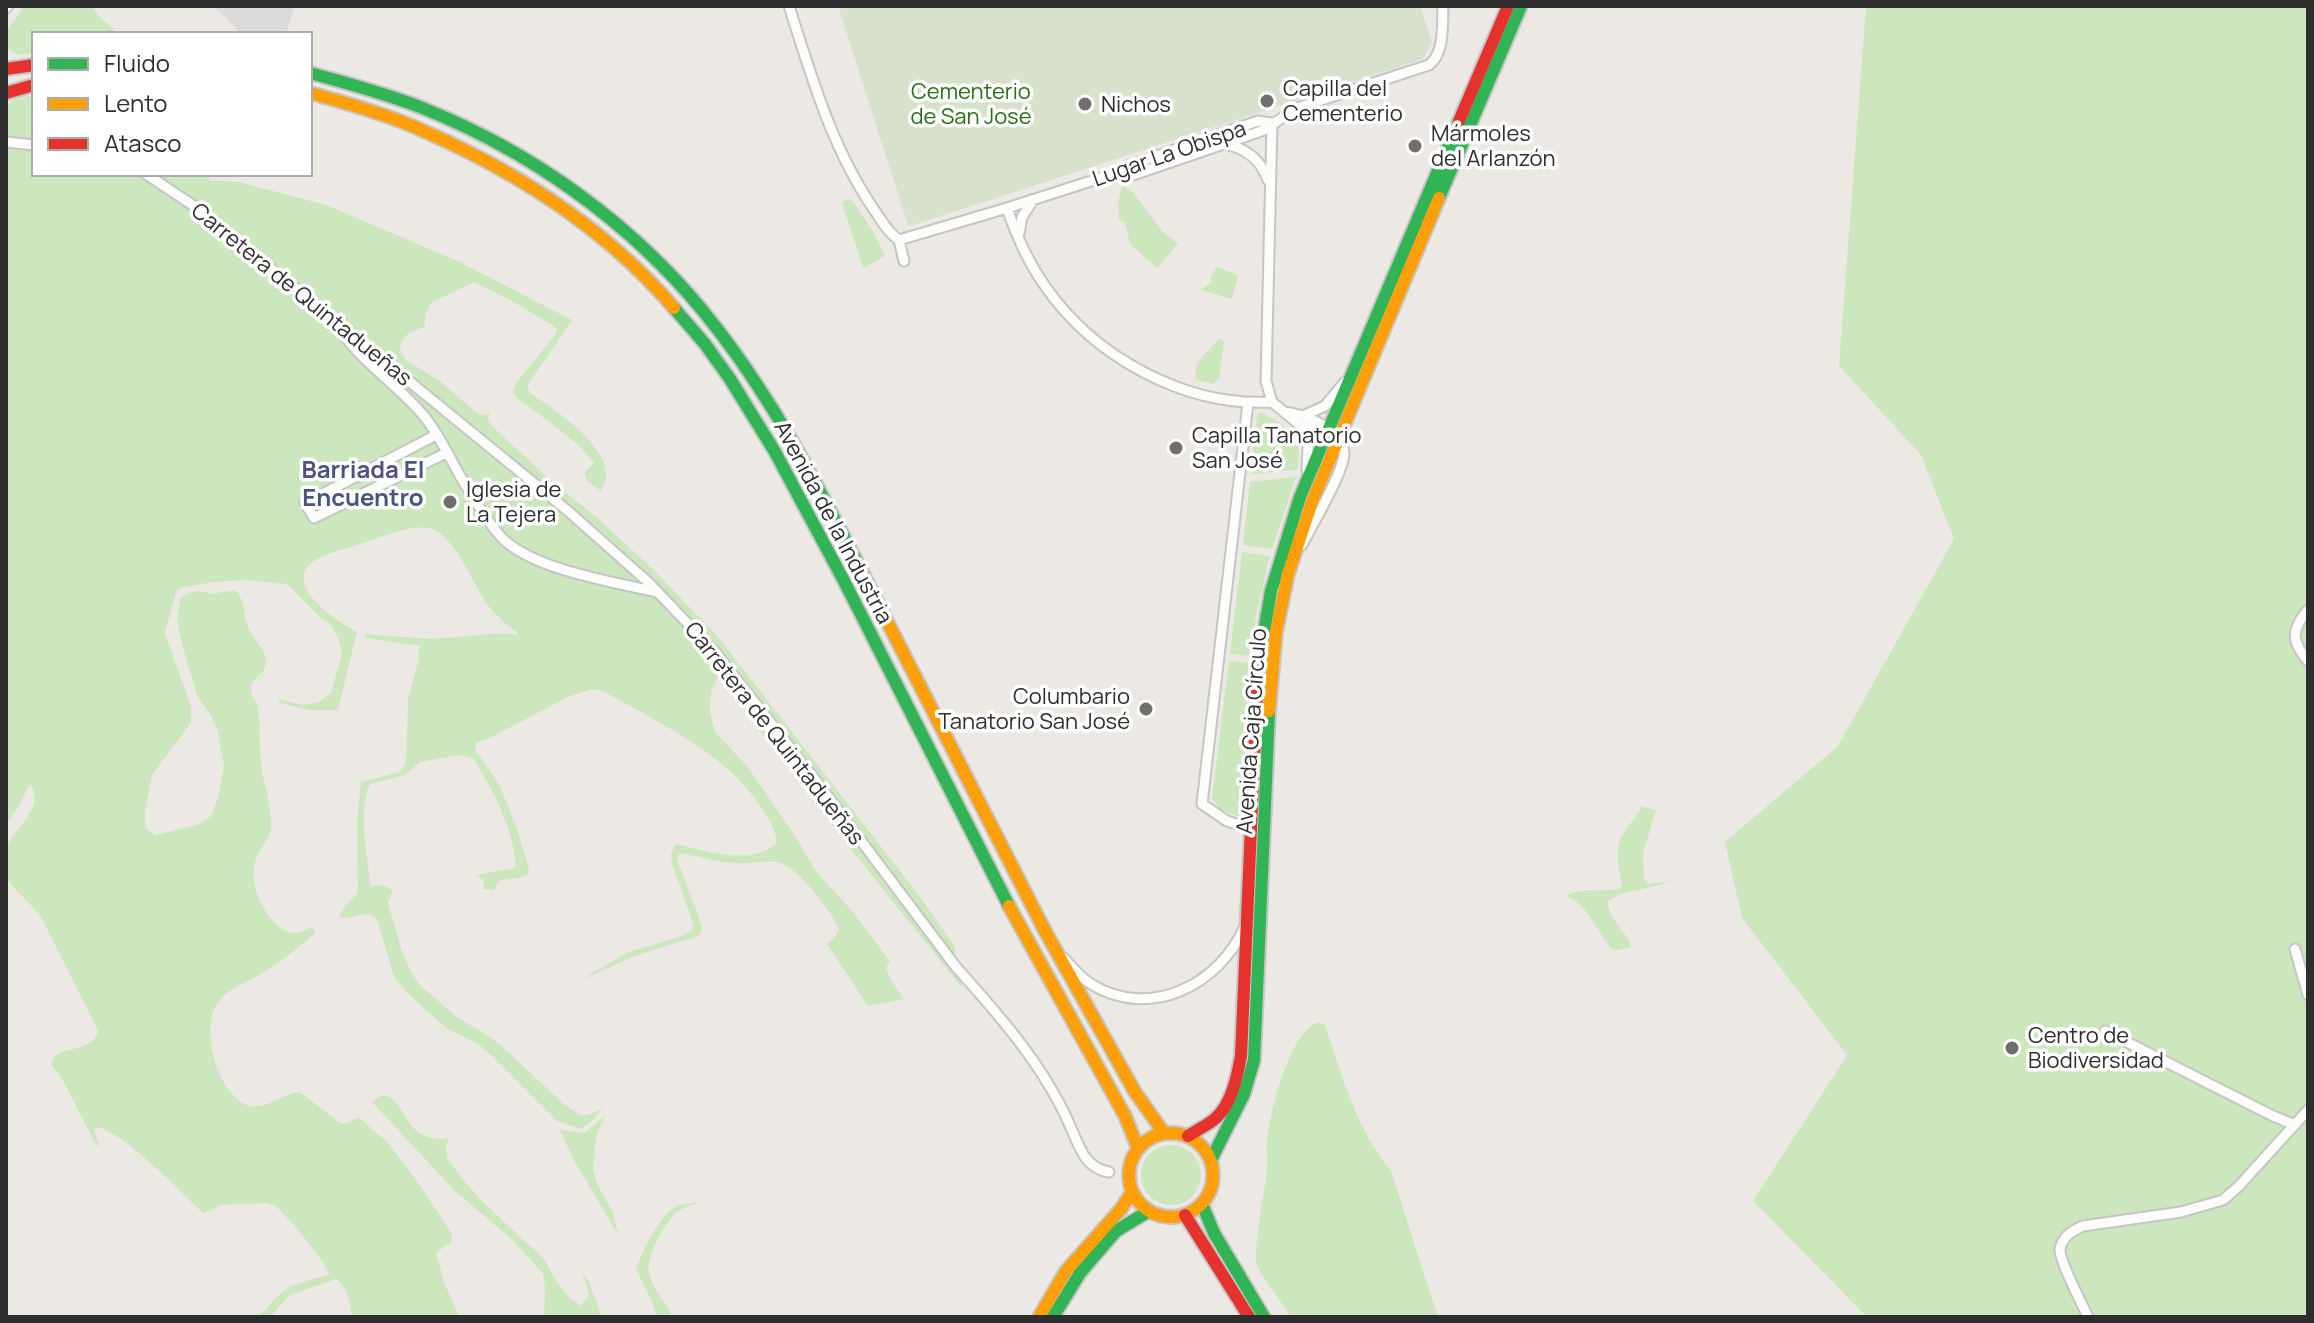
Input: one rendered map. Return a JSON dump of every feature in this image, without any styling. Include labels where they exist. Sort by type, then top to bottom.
[{"type":"main road","name":"Avenida Caja Círculo","points":[[1188,1136],[1221,1113],[1241,1056],[1255,712],[1261,643],[1272,584],[1293,515],[1508,6]]},
{"type":"main road","name":"Avenida Caja Círculo","points":[[1211,1160],[1240,1103],[1254,1060],[1269,691],[1276,632],[1288,574],[1312,502],[1521,6]]},
{"type":"main road","points":[[9,67],[32,65]]},
{"type":"main road","name":"Avenida de la Industria","points":[[312,73],[352,83],[422,107],[543,170],[630,237],[703,311],[763,394],[823,500],[1015,875],[1143,1106],[1164,1133]]},
{"type":"main road","points":[[6,93],[32,86]]},
{"type":"main road","name":"Avenida de la Industria","points":[[312,94],[383,114],[435,134],[540,191],[610,245],[660,292],[714,356],[758,423],[819,533],[960,812],[1125,1116],[1138,1148]]},
{"type":"main road","points":[[1164,1133],[1188,1136],[1198,1142],[1211,1160],[1213,1179],[1207,1197],[1185,1215],[1166,1217],[1149,1211],[1132,1192],[1129,1169],[1138,1148],[1145,1141],[1164,1133]]},
{"type":"main road","points":[[1039,1317],[1066,1271],[1121,1209],[1132,1192]]},
{"type":"main road","points":[[1202,1204],[1214,1233],[1264,1317]]},
{"type":"main road","points":[[1053,1317],[1080,1273],[1116,1231],[1149,1211]]},
{"type":"main road","points":[[1185,1215],[1249,1317]]},
{"type":"street","points":[[789,6],[838,148],[866,198],[899,240],[904,261]]},
{"type":"street","name":"Lugar La Obispa","points":[[899,240],[1113,174],[1258,121],[1272,123],[1297,108],[1429,65],[1439,53],[1443,6]]},
{"type":"street","points":[[1272,123],[1268,393],[1282,411],[1317,431],[1328,430],[1340,434]]},
{"type":"street","points":[[1113,174],[1133,175],[1264,130],[1272,123]]},
{"type":"street","points":[[6,142],[32,145]]},
{"type":"street","points":[[1223,144],[1241,149],[1255,159],[1262,166],[1270,187]]},
{"type":"street","name":"Carretera de Quintadueñas","points":[[149,176],[197,208],[580,520],[698,633],[742,686],[956,967],[995,1011],[1059,1099],[1088,1162],[1099,1170],[1109,1172]]},
{"type":"street","points":[[1018,237],[1022,217],[1033,200]]},
{"type":"street","points":[[1007,208],[1033,266],[1059,304],[1110,350],[1162,383],[1248,403],[1272,402]]},
{"type":"street","points":[[334,318],[341,332],[423,415],[491,524],[505,540],[526,555],[559,568],[657,592]]},
{"type":"street","points":[[1302,420],[1325,406],[1351,373]]},
{"type":"street","points":[[1248,403],[1202,804],[1227,821],[1251,829]]},
{"type":"street","points":[[1293,515],[1308,465],[1308,446],[1302,420]]},
{"type":"street","points":[[436,435],[305,503],[314,518],[446,453]]},
{"type":"street","points":[[2308,610],[2299,620],[2295,636],[2297,649],[2308,661]]},
{"type":"street","name":"Avenida de la Industria","points":[[1015,875],[1062,956],[1071,966],[1090,983],[1126,998],[1158,998],[1202,981],[1233,950],[1247,919]]},
{"type":"street","points":[[2295,949],[2308,995]]},
{"type":"street","points":[[2105,1031],[2289,1126]]},
{"type":"street","points":[[2088,1317],[2061,1258],[2061,1245],[2072,1231],[2083,1226],[2181,1212],[2223,1200],[2289,1126],[2308,1110]]},
{"type":"shaded area","points":[[213,6],[295,6],[287,32],[240,32]]},
{"type":"green space","points":[[24,6],[91,6],[117,32],[32,32],[32,53],[17,55],[6,47],[6,32]]},
{"type":"green space","name":"Cementerio de San José","points":[[838,6],[1420,6],[1432,41],[1423,59],[910,226]]},
{"type":"green space","points":[[1866,6],[2308,6],[2308,1317],[1867,1317],[1753,1201],[1847,1055],[1742,918],[1725,842],[1838,746],[1954,539],[1921,455],[1839,366]]},
{"type":"green space","points":[[32,95],[32,176],[210,176],[209,180],[239,182],[326,205],[458,261],[572,320],[527,386],[530,393],[576,427],[597,450],[606,473],[601,491],[587,481],[584,473],[594,463],[588,455],[512,392],[556,334],[557,329],[552,325],[474,282],[431,303],[425,315],[425,326],[405,337],[400,351],[406,360],[441,382],[479,415],[490,411],[488,419],[491,425],[655,571],[719,638],[954,945],[962,988],[718,676],[711,691],[710,712],[715,732],[747,766],[817,873],[854,913],[890,962],[886,968],[904,999],[868,1006],[827,944],[839,929],[835,921],[814,892],[789,867],[773,861],[732,863],[680,853],[677,859],[702,926],[701,934],[635,956],[579,981],[628,952],[693,930],[672,864],[671,854],[676,844],[741,856],[765,851],[776,844],[774,830],[766,814],[731,772],[669,728],[603,691],[592,689],[568,697],[477,742],[475,747],[499,784],[517,829],[528,874],[500,880],[494,890],[483,889],[484,880],[475,875],[515,868],[515,855],[502,811],[474,759],[459,755],[420,762],[405,775],[370,784],[365,807],[371,886],[384,885],[393,891],[388,903],[402,951],[420,985],[457,1017],[495,1040],[580,1115],[603,1108],[581,1129],[557,1121],[491,1055],[478,1044],[446,1028],[406,992],[394,976],[377,920],[373,916],[339,917],[358,893],[357,821],[361,782],[400,772],[406,763],[408,700],[421,648],[367,638],[364,634],[429,639],[506,633],[517,635],[517,632],[490,608],[455,550],[438,532],[428,528],[403,530],[328,554],[306,569],[304,579],[307,590],[325,610],[357,632],[338,710],[308,710],[280,703],[278,699],[303,705],[319,702],[331,693],[342,654],[331,625],[287,584],[246,580],[183,587],[176,592],[165,633],[191,707],[191,723],[152,775],[145,828],[156,835],[200,824],[211,816],[218,798],[224,766],[217,729],[198,698],[177,620],[180,599],[188,593],[201,591],[211,594],[235,590],[241,598],[249,629],[264,652],[266,661],[266,666],[251,686],[258,708],[261,763],[271,823],[270,835],[256,859],[256,888],[263,907],[280,927],[293,933],[312,927],[315,933],[279,962],[219,1001],[210,1026],[219,1073],[236,1098],[247,1105],[260,1106],[300,1092],[340,1123],[358,1117],[387,1142],[452,1234],[451,1242],[437,1252],[437,1256],[459,1317],[352,1317],[346,1291],[336,1279],[290,1295],[270,1317],[258,1317],[291,1286],[329,1274],[323,1262],[276,1206],[267,1203],[222,1205],[204,1213],[124,1141],[98,1127],[94,1130],[100,1147],[95,1143],[64,1082],[51,1064],[59,1053],[87,1044],[99,1032],[40,915],[6,879],[7,846],[28,817],[34,801],[30,784],[6,825],[6,105],[15,99]]},
{"type":"green space","points":[[1122,186],[1131,190],[1162,231],[1178,244],[1157,268],[1130,244],[1125,222],[1119,220],[1118,203]]},
{"type":"green space","points":[[846,199],[852,200],[885,256],[863,268],[842,203]]},
{"type":"green space","points":[[1217,267],[1238,275],[1232,299],[1201,290],[1212,281],[1210,278]]},
{"type":"green space","points":[[1220,338],[1224,342],[1219,378],[1213,384],[1196,380],[1199,362]]},
{"type":"green space","points":[[1261,412],[1287,428],[1297,440],[1297,470],[1251,474],[1257,415]]},
{"type":"green space","points":[[1328,441],[1291,544],[1277,600],[1249,1052],[1246,1071],[1233,1106],[1267,634],[1293,536]]},
{"type":"green space","points":[[1296,477],[1272,549],[1243,545],[1250,482]]},
{"type":"green space","points":[[1242,552],[1270,556],[1250,656],[1230,654]]},
{"type":"green space","points":[[1229,661],[1249,663],[1241,818],[1220,809],[1212,799]]},
{"type":"green space","points":[[1641,806],[1656,810],[1643,853],[1644,879],[1649,884],[1672,881],[1620,894],[1608,901],[1613,918],[1631,944],[1614,951],[1587,912],[1565,896],[1579,891],[1622,888],[1618,847]]},
{"type":"green space","points":[[1319,1022],[1325,1025],[1359,1120],[1391,1171],[1438,1317],[1291,1317],[1257,1265],[1257,1237],[1267,1174],[1267,1137],[1273,1109],[1291,1055],[1309,1028]]},
{"type":"green space","points":[[383,1095],[397,1104],[423,1135],[434,1139],[449,1138],[447,1158],[460,1176],[545,1260],[556,1281],[581,1306],[589,1294],[582,1272],[602,1317],[544,1317],[543,1273],[510,1238],[455,1191],[372,1102]]},
{"type":"green space","points":[[605,1115],[596,1137],[593,1170],[612,1210],[619,1236],[573,1159],[560,1130],[585,1133]]},
{"type":"green space","points":[[1171,1145],[1193,1153],[1201,1175],[1193,1197],[1171,1205],[1149,1197],[1141,1175],[1149,1153]]},
{"type":"green space","points":[[702,1201],[674,1215],[653,1248],[650,1277],[670,1311],[670,1317],[656,1317],[636,1269],[639,1261],[652,1234],[670,1211],[680,1205]]},
{"type":"traffic: fast","points":[[1439,198],[1521,6]]},
{"type":"traffic: fast","points":[[312,74],[420,107],[500,144],[575,191],[643,247],[703,311],[749,373],[810,473],[864,576]]},
{"type":"traffic: fast","points":[[1258,667],[1271,591],[1300,497],[1459,121]]},
{"type":"traffic: fast","points":[[674,308],[730,379],[775,452],[1009,906]]},
{"type":"traffic: fast","points":[[1211,1160],[1244,1094],[1254,1060],[1269,711]]},
{"type":"traffic: fast","points":[[1202,1204],[1214,1233],[1264,1317]]},
{"type":"traffic: fast","points":[[1053,1317],[1080,1273],[1116,1231],[1149,1211]]},
{"type":"traffic: slow","points":[[312,94],[412,126],[461,148],[528,185],[591,229],[674,308]]},
{"type":"traffic: slow","points":[[1269,711],[1276,632],[1288,574],[1312,502],[1439,198]]},
{"type":"traffic: slow","points":[[864,576],[1045,931],[1135,1092],[1164,1133]]},
{"type":"traffic: slow","points":[[1009,906],[1125,1116],[1138,1148]]},
{"type":"traffic: slow","points":[[1171,1133],[1187,1136],[1201,1145],[1210,1159],[1213,1175],[1210,1191],[1201,1205],[1187,1214],[1171,1217],[1155,1214],[1141,1205],[1132,1191],[1129,1175],[1132,1159],[1141,1145],[1155,1136],[1171,1133]]},
{"type":"traffic: slow","points":[[1039,1317],[1066,1271],[1121,1209],[1132,1192]]},
{"type":"traffic: jam","points":[[1459,121],[1508,6]]},
{"type":"traffic: jam","points":[[6,69],[32,65]]},
{"type":"traffic: jam","points":[[6,93],[32,86]]},
{"type":"traffic: jam","points":[[1188,1136],[1222,1112],[1233,1089],[1241,1056],[1258,667]]},
{"type":"traffic: jam","points":[[1185,1215],[1249,1317]]},
{"type":"place","name":"Capilla del Cementerio","points":[[1267,101]]},
{"type":"place","name":"Nichos","points":[[1085,104]]},
{"type":"place","name":"Mármoles del Arlanzón","points":[[1415,146]]},
{"type":"place","name":"Capilla Tanatorio San José","points":[[1176,448]]},
{"type":"place","name":"Iglesia de La Tejera","points":[[450,502]]},
{"type":"place","name":"Columbario Tanatorio San José","points":[[1146,709]]},
{"type":"place","name":"Centro de Biodiversidad","points":[[2012,1048]]},
{"type":"district","name":"Barriada El Encuentro","points":[[363,482]]}]
